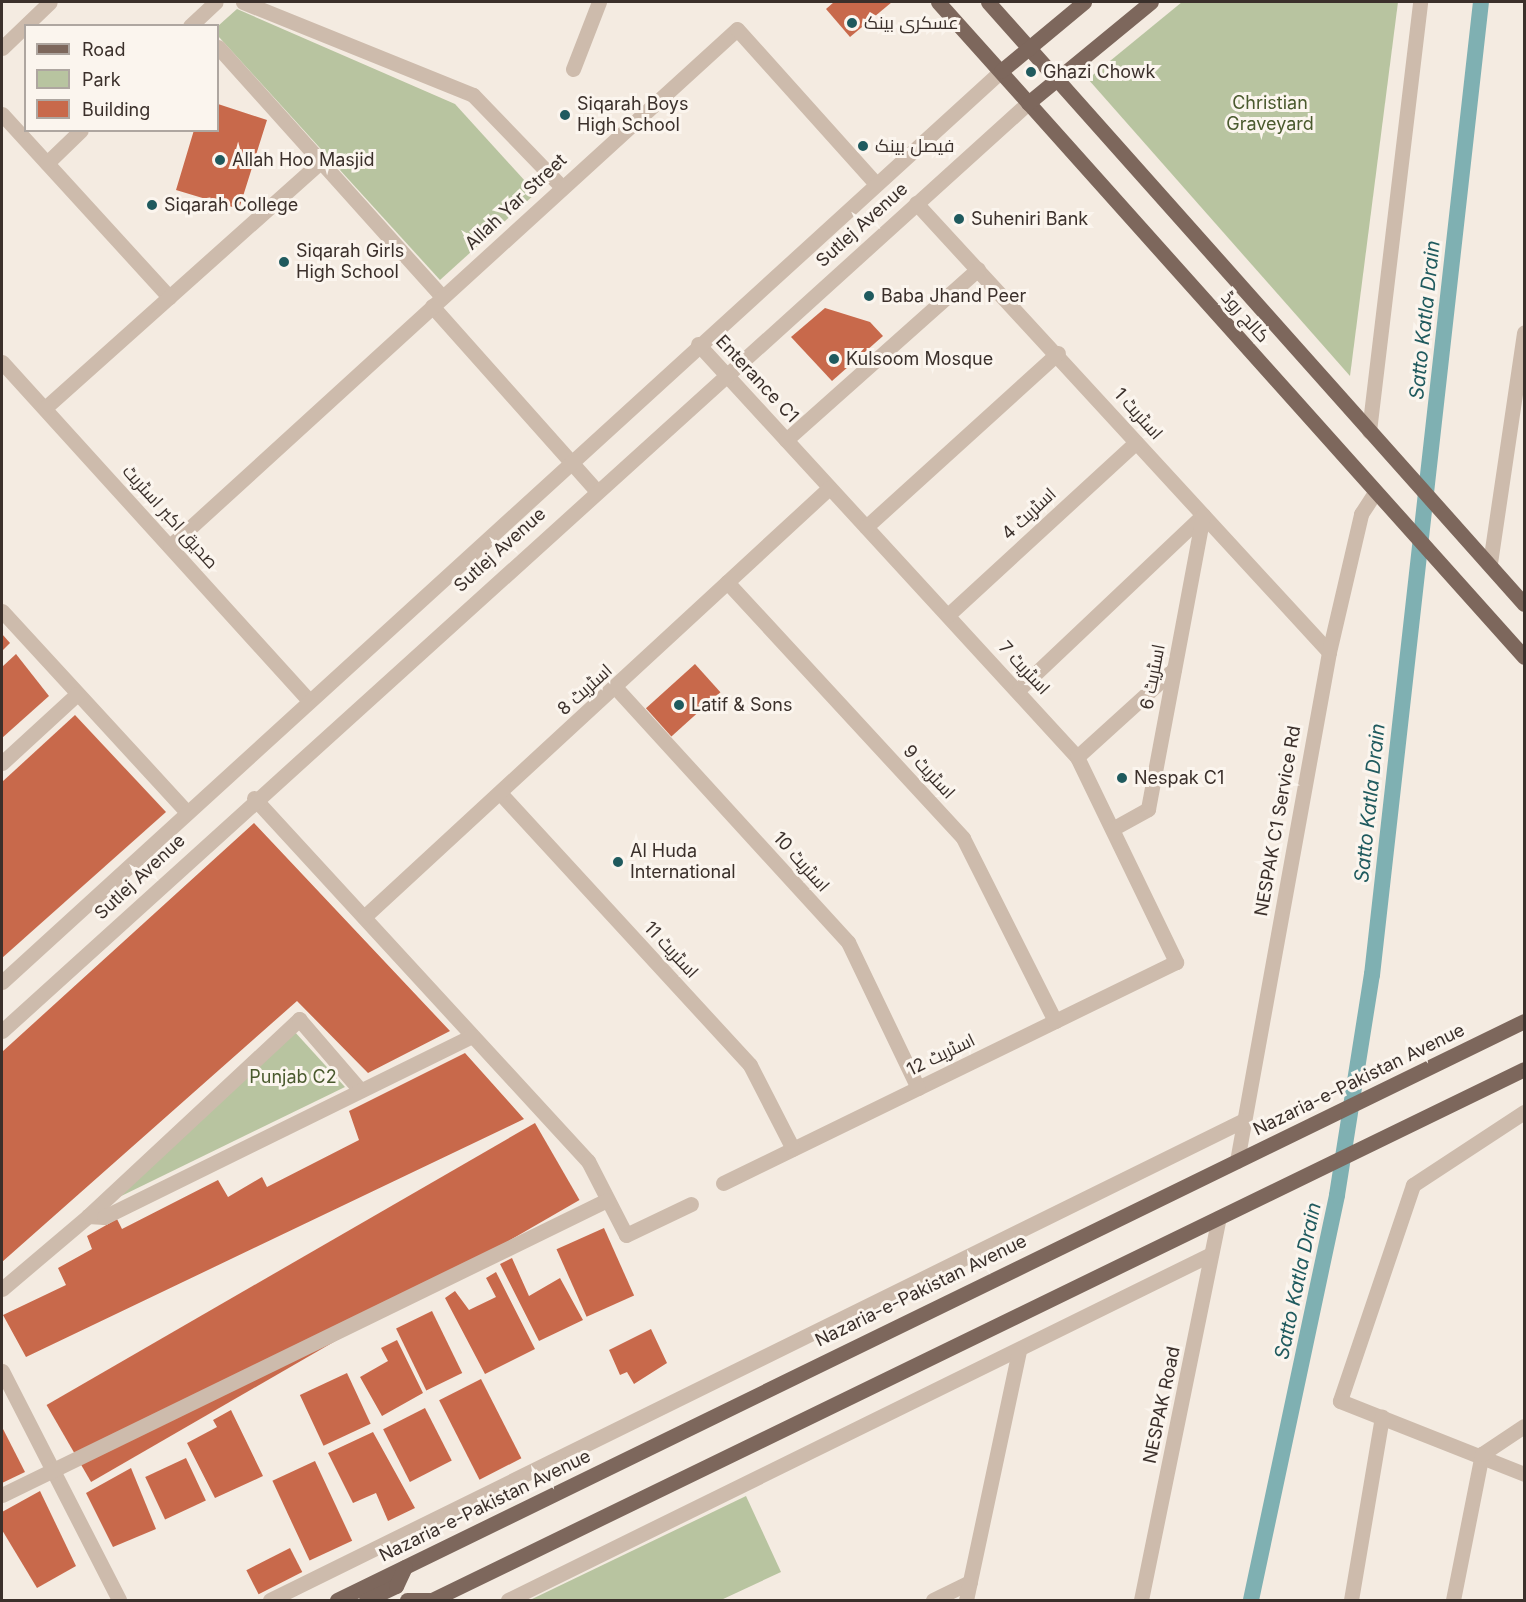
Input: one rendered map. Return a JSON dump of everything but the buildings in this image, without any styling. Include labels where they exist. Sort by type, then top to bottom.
[{"type":"main road","name":"کالج روڈ","points":[[938,2],[1349,463],[1370,498],[1524,657]]},
{"type":"main road","name":"کالج روڈ","points":[[988,2],[1369,431],[1490,563],[1524,604]]},
{"type":"main road","points":[[1001,71],[1084,2]]},
{"type":"main road","points":[[1028,102],[1151,2]]},
{"type":"main road","name":"Nazaria-e-Pakistan Avenue","points":[[337,1600],[1524,1022]]},
{"type":"main road","points":[[407,1600],[433,1600],[1524,1069]]},
{"type":"main road","points":[[366,1600],[396,1586],[405,1568]]},
{"type":"street","points":[[27,24],[50,2]]},
{"type":"street","points":[[194,24],[216,2]]},
{"type":"street","points":[[243,2],[473,95],[561,186]]},
{"type":"street","points":[[573,69],[599,2]]},
{"type":"street","points":[[1369,431],[1420,2]]},
{"type":"street","points":[[2,48],[24,27]]},
{"type":"street","name":"Allah Yar Street","points":[[170,546],[561,186],[737,29],[876,184]]},
{"type":"street","points":[[219,48],[320,162],[572,458],[596,490]]},
{"type":"street","name":"Sutlej Avenue","points":[[2,982],[572,458],[1001,71]]},
{"type":"street","name":"Sutlej Avenue","points":[[2,1031],[254,798],[1028,102]]},
{"type":"street","points":[[2,114],[169,297]]},
{"type":"street","points":[[47,163],[79,132]]},
{"type":"street","points":[[45,408],[320,162]]},
{"type":"street","name":"اسٹریٹ 1","points":[[916,203],[1058,353],[1136,442],[1329,652]]},
{"type":"street","points":[[786,440],[978,270]]},
{"type":"street","points":[[1490,563],[1524,333]]},
{"type":"street","name":"Enterance C1","points":[[698,344],[786,440]]},
{"type":"street","points":[[866,527],[1058,353]]},
{"type":"street","name":"صدیق اکبر اسٹریٹ","points":[[2,362],[308,700]]},
{"type":"street","name":"اسٹریٹ 7","points":[[786,440],[1019,689],[1077,757],[1114,828],[1176,962]]},
{"type":"street","name":"اسٹریٹ 4","points":[[948,615],[1136,442]]},
{"type":"street","name":"اسٹریٹ 8","points":[[364,917],[616,688],[829,488]]},
{"type":"street","name":"NESPAK C1 Service Rd","points":[[1237,1161],[1329,652],[1370,498]]},
{"type":"street","points":[[1019,689],[1203,515]]},
{"type":"street","name":"اسٹریٹ 6","points":[[1114,828],[1148,808],[1203,515]]},
{"type":"street","name":"اسٹریٹ 9","points":[[727,582],[963,838],[1055,1021]]},
{"type":"street","points":[[2,610],[187,812]]},
{"type":"street","points":[[1077,757],[1174,669]]},
{"type":"street","name":"اسٹریٹ 10","points":[[616,688],[848,942],[918,1088]]},
{"type":"street","points":[[2,763],[77,694]]},
{"type":"street","name":"اسٹریٹ 11","points":[[500,793],[750,1065],[793,1149]]},
{"type":"street","points":[[254,798],[588,1161],[626,1235],[691,1204]]},
{"type":"street","name":"اسٹریٹ 12","points":[[723,1183],[1176,962]]},
{"type":"street","points":[[2,1289],[88,1216],[299,1019],[360,1090]]},
{"type":"street","points":[[88,1216],[104,1218],[472,1036]]},
{"type":"street","points":[[1524,1112],[1413,1185],[1340,1401],[1482,1454],[1524,1474]]},
{"type":"street","points":[[270,1600],[1244,1120]]},
{"type":"street","points":[[2,1495],[608,1200]]},
{"type":"street","name":"NESPAK Road","points":[[1141,1600],[1209,1255],[1219,1218]]},
{"type":"street","points":[[508,1600],[1209,1255]]},
{"type":"street","points":[[966,1600],[1018,1351]]},
{"type":"street","points":[[2,1371],[119,1600]]},
{"type":"street","points":[[1351,1600],[1382,1417]]},
{"type":"street","points":[[1453,1600],[1482,1454],[1524,1426]]},
{"type":"street","points":[[933,1600],[970,1582]]},
{"type":"green space","name":"Christian Graveyard","points":[[1182,2],[1398,2],[1350,376],[1088,79]]},
{"type":"green space","points":[[237,9],[455,104],[536,193],[440,280],[219,37],[219,25]]},
{"type":"green space","name":"Punjab C2","points":[[294,1031],[345,1087],[111,1201]]},
{"type":"green space","points":[[746,1496],[781,1572],[721,1600],[530,1600]]},
{"type":"waterway","name":"Satto Katla Drain","points":[[1251,1600],[1337,1195],[1372,975],[1481,2]]},
{"type":"place","name":"عسکری بینک","points":[[852,23]]},
{"type":"place","name":"Ghazi Chowk","points":[[1031,72]]},
{"type":"place","name":"Siqarah Boys High School","points":[[565,115]]},
{"type":"place","name":"فیصل بینک","points":[[863,146]]},
{"type":"place","name":"Allah Hoo Masjid","points":[[220,160]]},
{"type":"place","name":"Siqarah College","points":[[152,205]]},
{"type":"place","name":"Suheniri Bank","points":[[959,219]]},
{"type":"place","name":"Siqarah Girls High School","points":[[284,262]]},
{"type":"place","name":"Baba Jhand Peer","points":[[869,296]]},
{"type":"place","name":"Kulsoom Mosque","points":[[834,359]]},
{"type":"place","name":"Latif & Sons","points":[[679,705]]},
{"type":"place","name":"Nespak C1","points":[[1122,778]]},
{"type":"place","name":"Al Huda International","points":[[618,862]]}]
